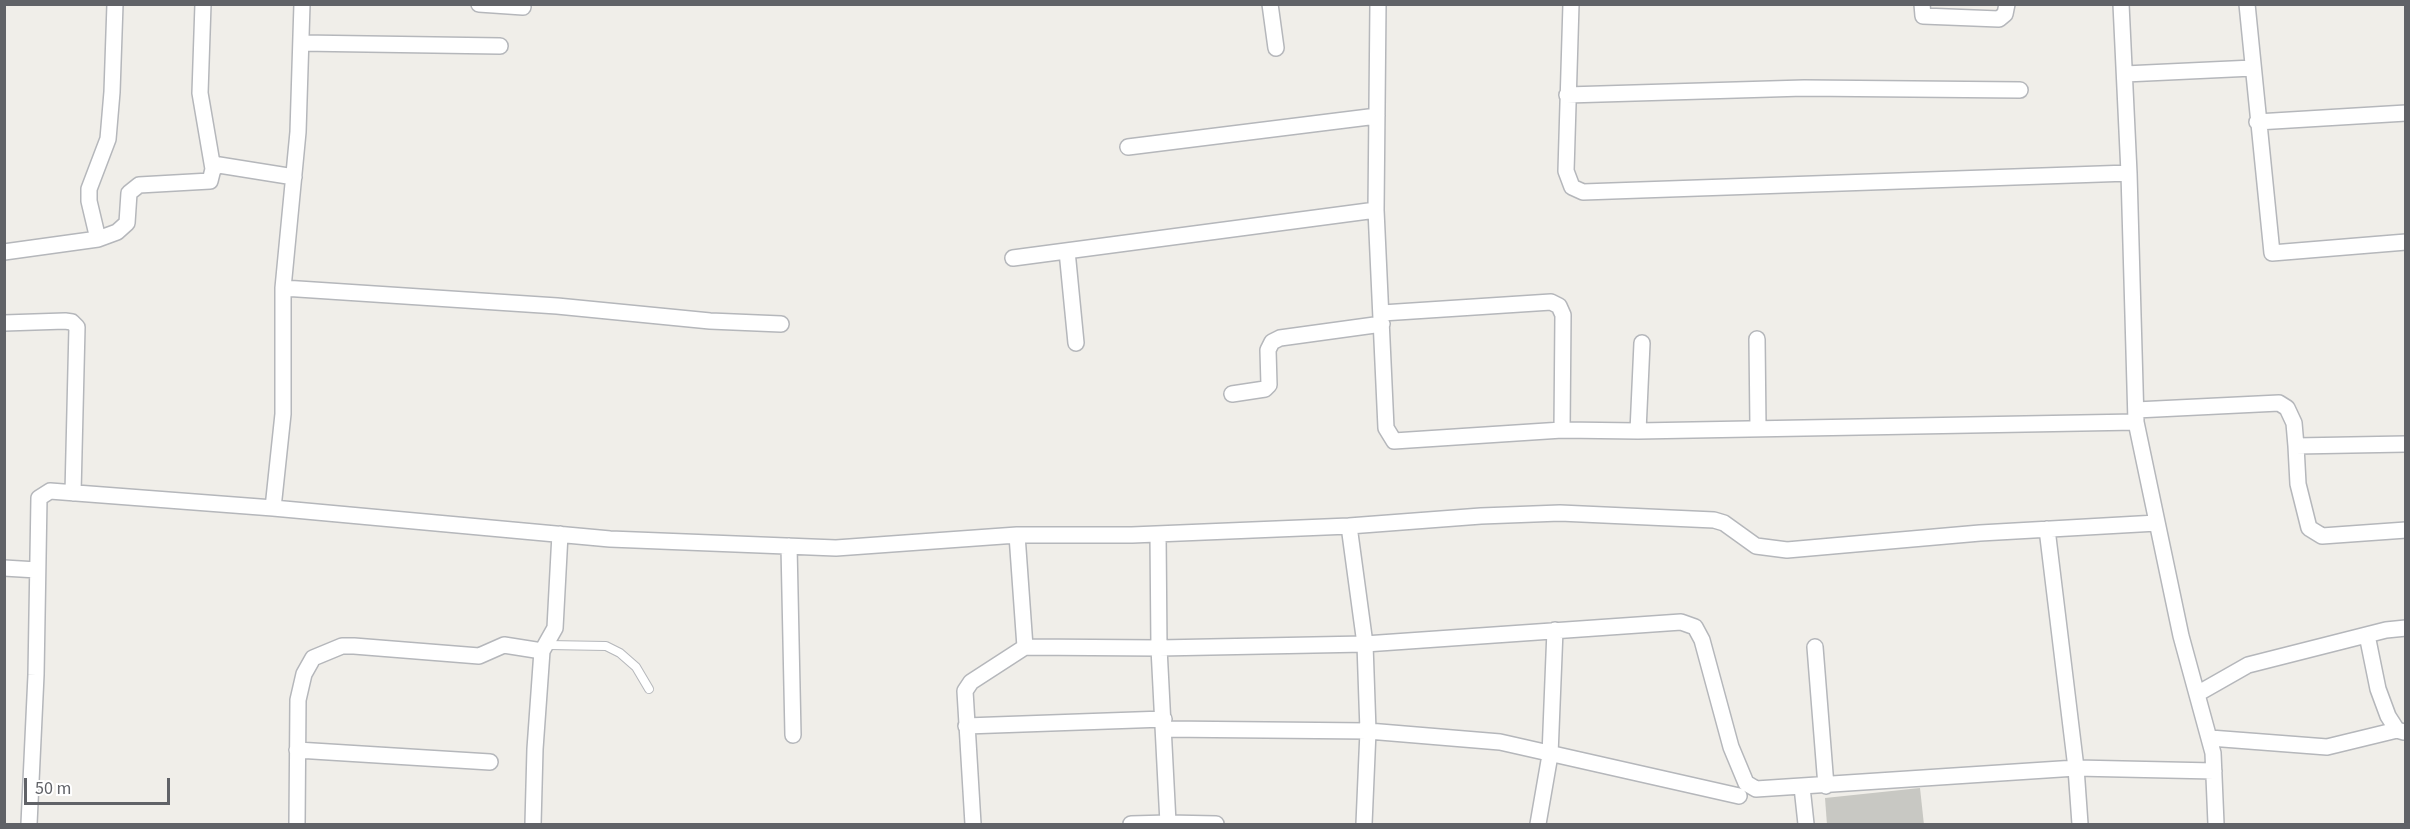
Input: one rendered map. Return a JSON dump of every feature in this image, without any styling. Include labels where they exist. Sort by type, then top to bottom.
[{"type":"street","points":[[98,239],[89,201],[89,189],[108,139],[115,4]]},
{"type":"street","points":[[4,252],[98,239],[117,232],[127,223],[129,193],[132,188],[139,185],[210,181],[213,169],[200,93],[203,4]]},
{"type":"street","points":[[273,508],[283,414],[282,288],[294,177],[302,4]]},
{"type":"street","points":[[479,4],[523,7]]},
{"type":"street","points":[[1270,4],[1276,48]]},
{"type":"street","points":[[1378,4],[1376,210],[1386,428],[1394,441],[1562,430],[1638,431],[2136,416],[2279,403],[2287,408],[2294,423],[2298,484],[2309,528],[2322,536],[2406,530]]},
{"type":"street","points":[[1571,4],[1566,171],[1572,187],[1583,192],[2129,173]]},
{"type":"street","points":[[1922,4],[1923,16],[1999,19],[2006,14],[2007,4]]},
{"type":"street","points":[[2121,4],[2129,173],[2136,416],[2181,636],[2210,738],[2216,825]]},
{"type":"street","points":[[2247,4],[2257,122],[2272,253],[2406,242]]},
{"type":"street","points":[[301,44],[500,46]]},
{"type":"street","points":[[2125,74],[2253,68]]},
{"type":"street","points":[[1567,95],[1804,88],[2020,90]]},
{"type":"street","points":[[2257,122],[2406,112]]},
{"type":"street","points":[[1128,147],[1377,116]]},
{"type":"street","points":[[213,169],[219,165],[294,177]]},
{"type":"street","points":[[1013,258],[1376,210]]},
{"type":"street","points":[[1067,251],[1076,343]]},
{"type":"street","points":[[282,288],[556,306],[710,321],[782,324]]},
{"type":"street","points":[[1232,394],[1264,389],[1269,386],[1268,350],[1272,342],[1280,338],[1382,319],[1551,302],[1559,306],[1563,315],[1562,430]]},
{"type":"street","points":[[4,323],[65,321],[72,322],[77,327],[73,493]]},
{"type":"street","points":[[1757,339],[1758,427]]},
{"type":"street","points":[[1638,431],[1642,343]]},
{"type":"street","points":[[2296,446],[2406,444]]},
{"type":"street","points":[[29,825],[36,675],[39,498],[50,491],[560,534],[836,548],[1017,535],[1158,534],[1349,526],[1481,516],[1560,513],[1714,520],[1724,523],[1756,546],[1787,550],[2047,529],[2157,523]]},
{"type":"street","points":[[1349,526],[1365,644],[1368,731],[1364,825]]},
{"type":"street","points":[[2047,529],[2076,768],[2080,825]]},
{"type":"street","points":[[533,825],[535,748],[545,648],[555,628],[560,534]]},
{"type":"street","points":[[1158,534],[1159,648],[1168,823]]},
{"type":"street","points":[[1017,535],[1025,647]]},
{"type":"street","points":[[789,546],[793,735]]},
{"type":"street","points":[[4,568],[38,570]]},
{"type":"street","points":[[973,825],[965,691],[971,682],[1025,647],[1159,648],[1365,644],[1681,622],[1695,627],[1702,640],[1731,747],[1746,783],[1756,789],[2076,768],[2214,771]]},
{"type":"street","points":[[2197,694],[2248,665],[2367,635],[2406,628]]},
{"type":"street","points":[[1538,825],[1550,754],[1555,630]]},
{"type":"street","points":[[2210,738],[2327,747],[2401,731],[2388,716],[2378,689],[2367,635]]},
{"type":"street","points":[[297,825],[297,750],[302,680],[307,664],[324,652],[354,646],[479,656],[504,645],[545,648]]},
{"type":"street","points":[[1815,647],[1826,786]]},
{"type":"street","points":[[966,726],[1164,724],[1368,731],[1500,742],[1739,796]]},
{"type":"street","points":[[297,750],[490,762]]},
{"type":"street","points":[[1802,787],[1806,825]]},
{"type":"street","points":[[1138,824],[1216,825]]},
{"type":"lane","points":[[545,648],[606,646],[620,653],[636,667],[649,689]]},
{"type":"building","points":[[1920,788],[1924,825],[1827,825],[1825,798]]}]
